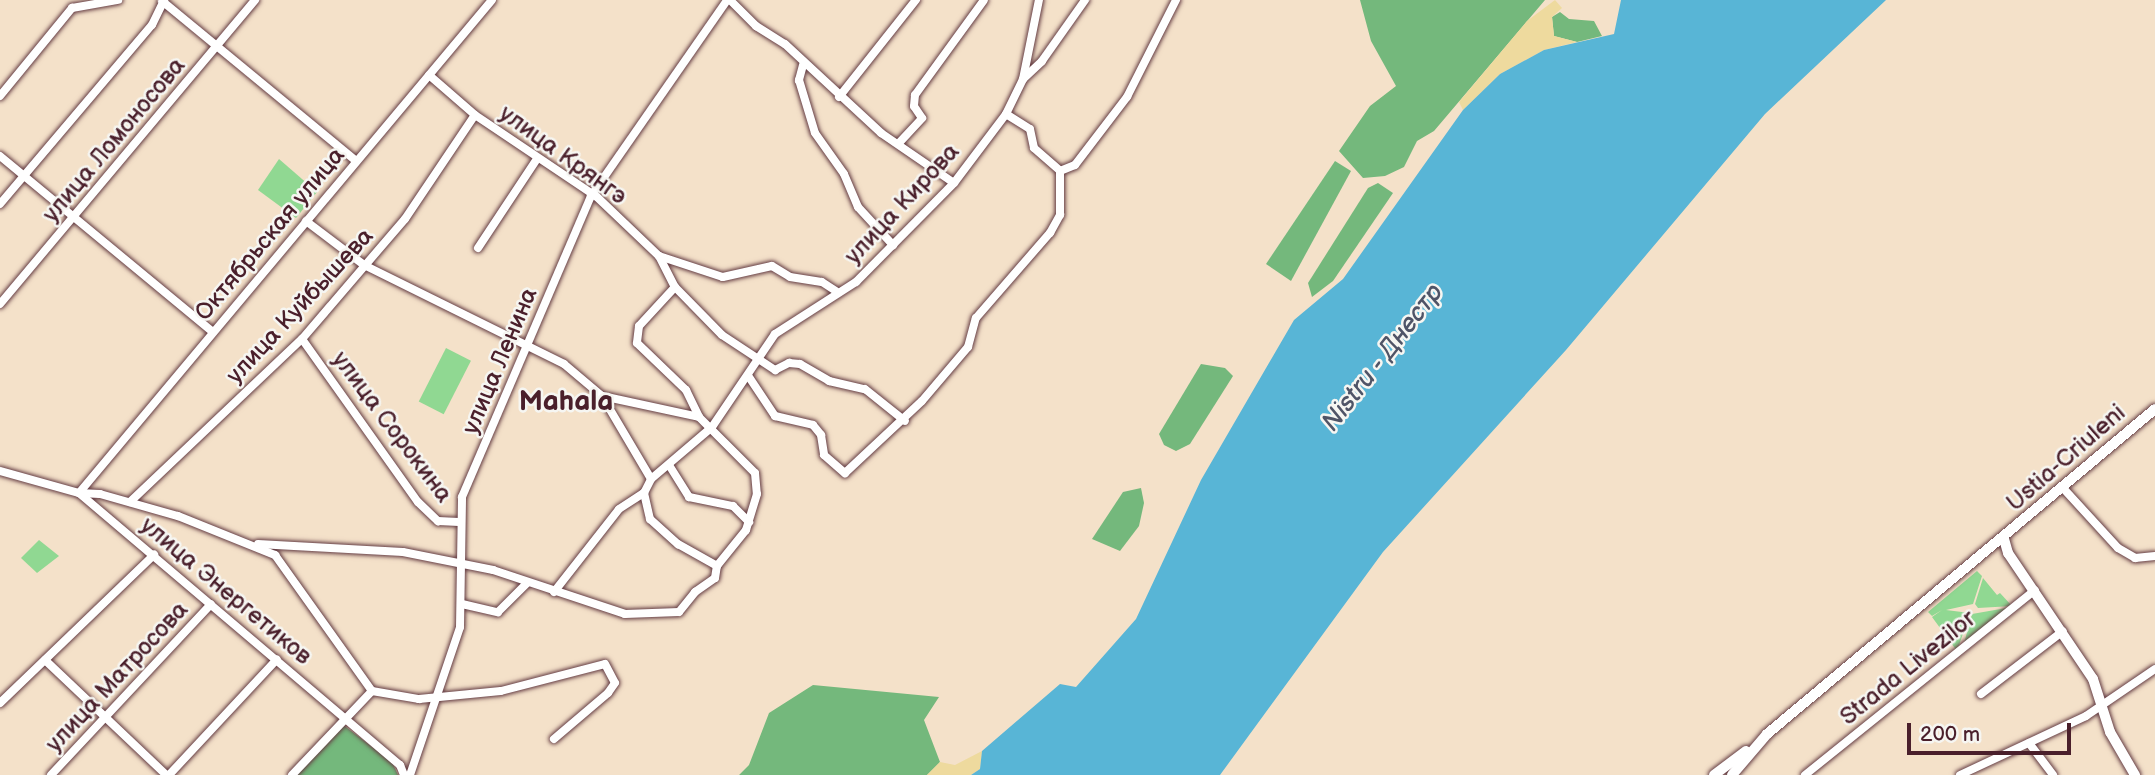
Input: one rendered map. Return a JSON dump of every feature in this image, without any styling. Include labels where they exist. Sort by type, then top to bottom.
[{"type":"main road","name":"Ustia-Criuleni","points":[[1768,734],[2004,539],[2155,409]]},
{"type":"main road","points":[[2004,539],[2008,553],[2093,679],[2117,746],[2135,775]]},
{"type":"main road","points":[[1714,775],[1768,734]]},
{"type":"main road","points":[[1732,775],[1768,734]]},
{"type":"street","points":[[0,96],[72,8],[118,0]]},
{"type":"street","name":"улица Ломоносова","points":[[0,304],[75,219],[256,0]]},
{"type":"street","name":"Октябрьская улица","points":[[79,493],[492,0]]},
{"type":"street","points":[[728,0],[756,26],[785,44],[803,65],[839,97],[954,183]]},
{"type":"street","name":"улица Ленина","points":[[410,775],[435,698],[456,646],[462,604],[459,522],[462,497],[592,196],[728,0]]},
{"type":"street","points":[[839,97],[916,0]]},
{"type":"street","points":[[899,143],[922,118],[915,95],[984,0]]},
{"type":"street","points":[[1023,79],[1039,0]]},
{"type":"street","name":"улица Кирова","points":[[651,479],[712,427],[775,334],[836,291],[856,282],[954,183],[1006,114],[1023,79],[1042,61],[1085,0]]},
{"type":"street","points":[[1060,171],[1075,165],[1127,97],[1176,0]]},
{"type":"street","points":[[0,204],[152,25],[163,1],[356,161]]},
{"type":"street","points":[[803,65],[799,80],[815,134],[844,173],[858,206],[893,245]]},
{"type":"street","name":"улица Крянгэ","points":[[429,75],[475,116],[592,196],[659,256],[675,287],[705,321],[757,358]]},
{"type":"street","points":[[748,377],[775,416],[813,425],[821,435],[824,455],[845,473],[905,421],[968,347],[976,318],[1050,233],[1060,215],[1060,171],[1034,148],[1030,129],[1006,114]]},
{"type":"street","name":"улица Куйбышева","points":[[130,502],[302,339],[412,209],[475,116]]},
{"type":"street","points":[[0,156],[213,331]]},
{"type":"street","points":[[478,248],[537,159]]},
{"type":"street","points":[[306,221],[364,265],[564,364],[602,396],[651,479],[644,494],[619,509],[554,592]]},
{"type":"street","points":[[659,256],[723,277],[772,266],[790,277],[822,282],[836,291]]},
{"type":"street","points":[[675,287],[644,319],[637,343],[686,390],[699,417]]},
{"type":"street","name":"улица Сорокина","points":[[302,339],[418,502],[438,521],[459,522]]},
{"type":"street","points":[[757,358],[775,370],[789,363],[800,364],[829,381],[866,389],[905,421]]},
{"type":"street","points":[[251,544],[403,552],[462,564],[528,582],[625,614],[676,613],[715,578],[717,566],[749,522],[757,494],[755,473],[712,427],[699,417],[602,396]]},
{"type":"street","points":[[669,465],[689,497],[733,506],[749,522]]},
{"type":"street","name":"улица Энергетиков","points":[[0,471],[79,493],[400,765],[404,775]]},
{"type":"street","points":[[2063,488],[2118,548],[2135,558],[2155,555]]},
{"type":"street","points":[[79,493],[130,502],[275,555],[287,567],[372,691],[435,698],[542,683],[602,664],[609,667],[615,683],[602,702],[554,739]]},
{"type":"street","points":[[644,494],[650,519],[678,544],[717,566]]},
{"type":"street","points":[[0,703],[154,555]]},
{"type":"street","points":[[462,604],[498,612],[528,582]]},
{"type":"street","name":"Strada Livezilor","points":[[1805,775],[2035,590]]},
{"type":"street","name":"улица Матросова","points":[[51,775],[211,604]]},
{"type":"street","points":[[1982,694],[2063,631]]},
{"type":"street","points":[[45,660],[168,775],[277,659]]},
{"type":"street","points":[[1960,775],[2029,743],[2102,704],[2155,669]]},
{"type":"street","points":[[292,775],[372,691]]},
{"type":"street","points":[[2029,743],[2053,775]]},
{"type":"green space","points":[[1360,0],[1545,0],[1434,131],[1417,141],[1404,167],[1385,176],[1363,178],[1339,151],[1370,106],[1396,86],[1371,41]]},
{"type":"green space","points":[[1560,12],[1569,19],[1594,21],[1602,36],[1577,42],[1554,36],[1552,17]]},
{"type":"green space","points":[[279,159],[317,192],[296,218],[258,190]]},
{"type":"green space","points":[[1335,161],[1351,171],[1291,281],[1266,264]]},
{"type":"green space","points":[[1378,183],[1393,193],[1333,281],[1312,297],[1308,283],[1368,188]]},
{"type":"green space","points":[[446,348],[471,361],[444,414],[419,401]]},
{"type":"green space","points":[[1201,364],[1225,368],[1233,376],[1190,444],[1176,451],[1164,445],[1159,434]]},
{"type":"green space","points":[[1141,488],[1144,503],[1139,526],[1120,551],[1092,539],[1123,492]]},
{"type":"green space","points":[[39,540],[59,556],[37,573],[21,558]]},
{"type":"green space","points":[[1977,571],[1982,576],[1973,604],[1946,610],[1970,613],[1957,651],[1932,617],[1942,610],[1932,616],[1928,612]]},
{"type":"green space","points":[[1983,578],[1997,595],[2000,593],[2012,606],[1978,608],[1975,604]]},
{"type":"green space","points":[[2012,607],[1963,647],[1972,614]]},
{"type":"green space","points":[[813,685],[939,697],[924,720],[940,762],[927,775],[739,775],[749,765],[769,713]]},
{"type":"green space","points":[[342,724],[392,762],[398,775],[294,775]]},
{"type":"sand","points":[[1555,0],[1562,8],[1552,17],[1554,36],[1577,42],[1544,50],[1500,74],[1463,110],[1459,102],[1527,21]]},
{"type":"sand","points":[[982,751],[980,769],[971,775],[927,775],[940,762],[955,765]]},
{"type":"water","name":"Nistru - Днестр","points":[[1621,0],[1886,0],[1765,114],[1566,350],[1383,552],[1220,775],[971,775],[980,769],[982,751],[1060,684],[1076,687],[1136,619],[1201,480],[1294,320],[1343,279],[1463,110],[1500,74],[1544,50],[1614,34]]},
{"type":"district","name":"Mahala","points":[[566,402]]}]
